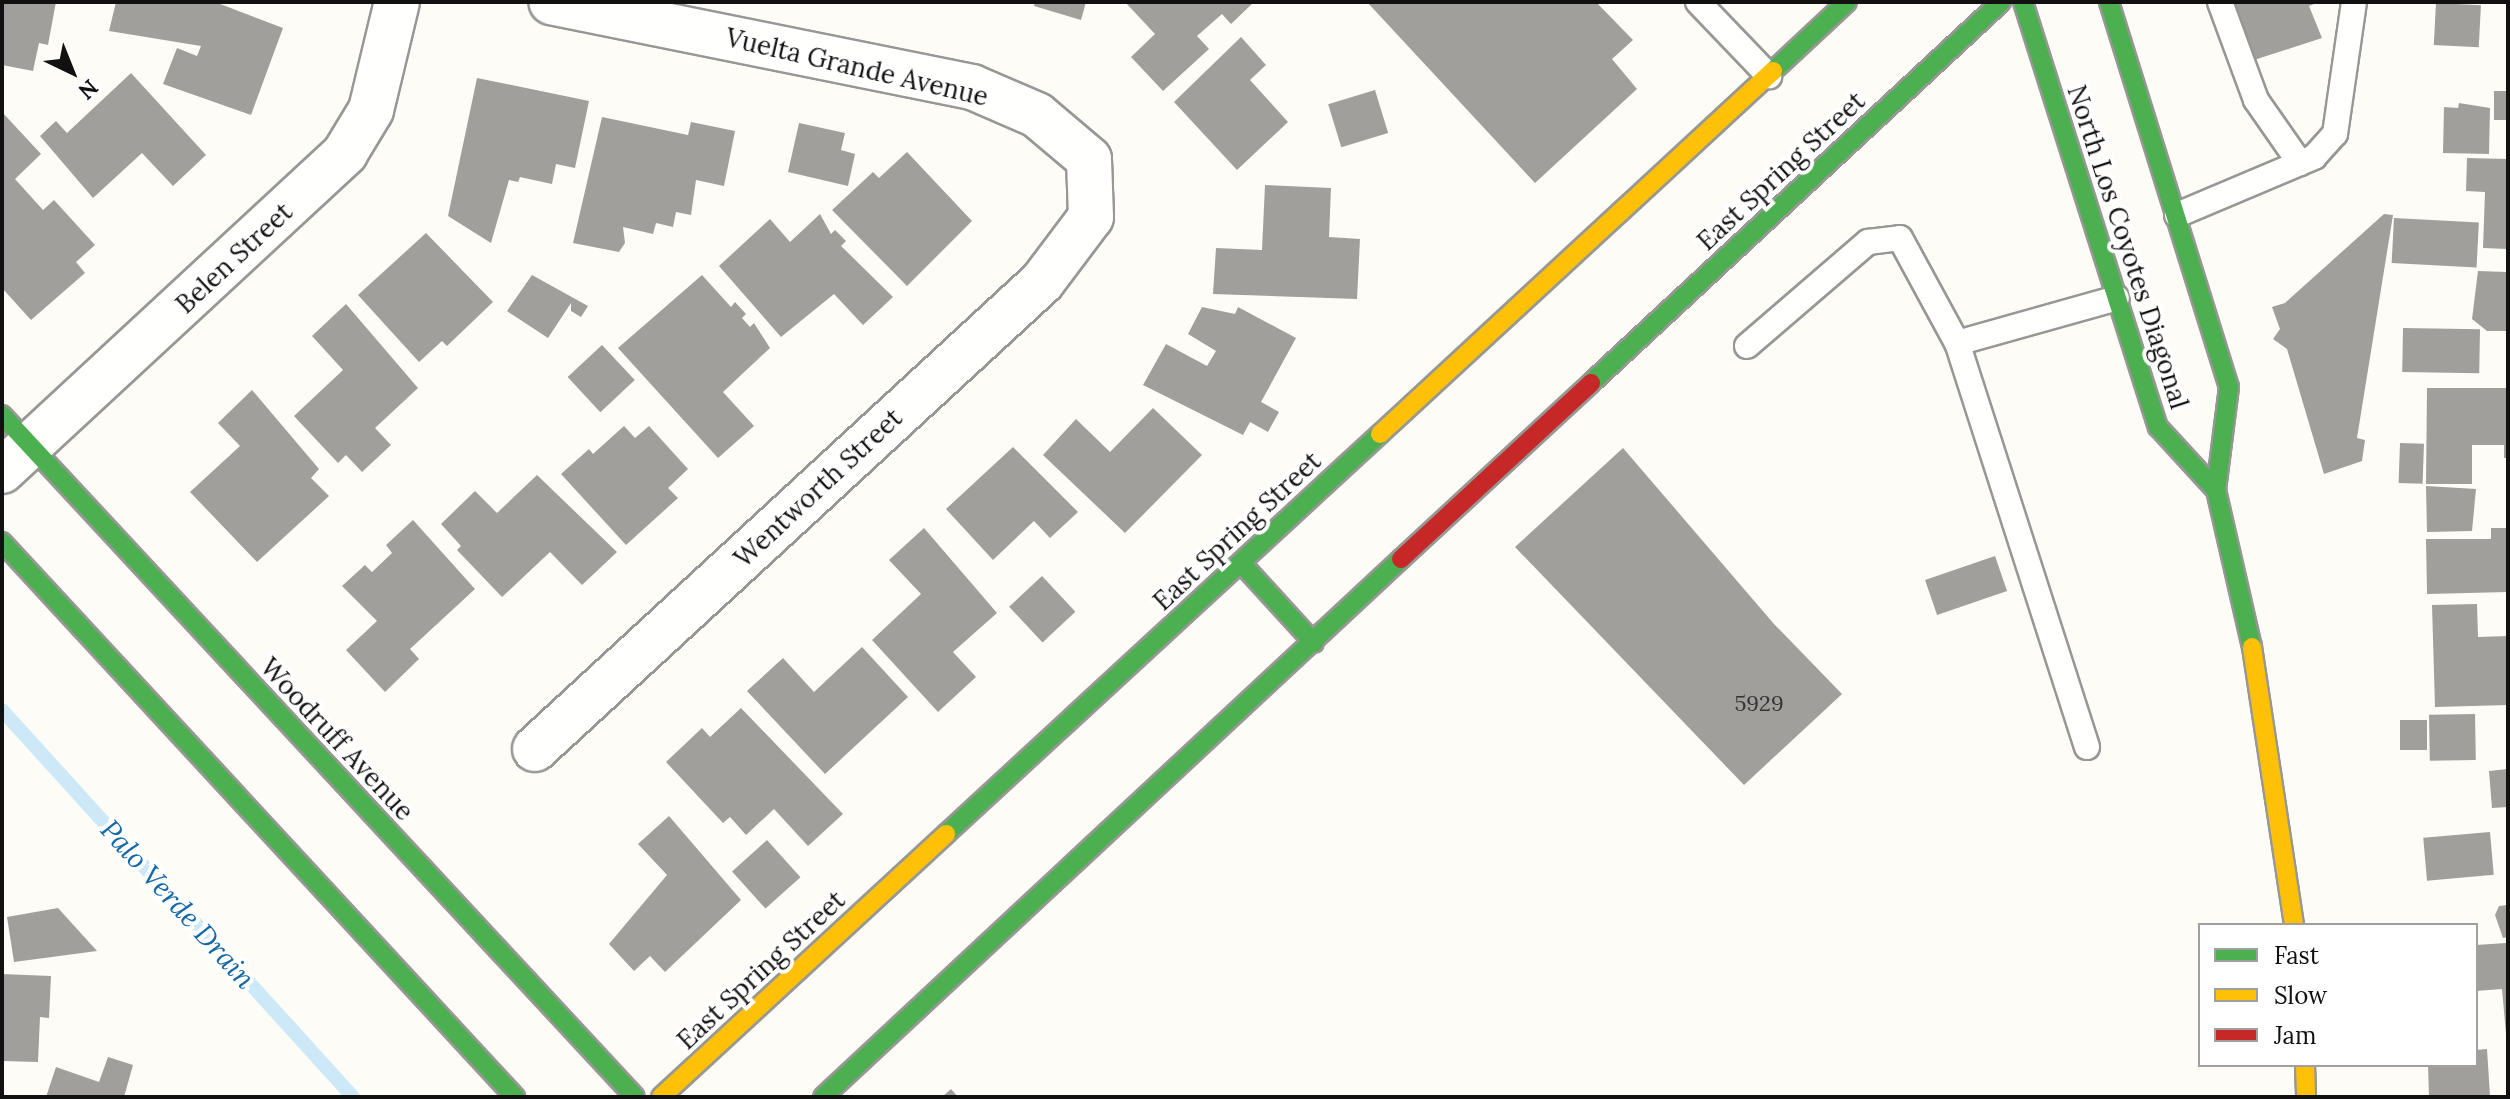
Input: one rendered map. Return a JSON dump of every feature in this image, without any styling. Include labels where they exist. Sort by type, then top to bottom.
[{"type":"main road","name":"East Spring Street","points":[[661,1097],[1847,2]]},
{"type":"main road","name":"East Spring Street","points":[[823,1097],[2001,2]]},
{"type":"main road","name":"North Los Coyotes Diagonal","points":[[2023,2],[2158,427],[2216,490]]},
{"type":"main road","name":"North Los Coyotes Diagonal","points":[[2109,2],[2229,387],[2216,490],[2262,694],[2294,923]]},
{"type":"main road","name":"Woodruff Avenue","points":[[11,443],[635,1097]]},
{"type":"main road","points":[[2,542],[515,1097]]},
{"type":"main road","points":[[1241,563],[1314,643]]},
{"type":"main road","points":[[2305,1067],[2306,1097]]},
{"type":"street","name":"Belen Street","points":[[11,443],[345,153],[371,110],[397,2]]},
{"type":"street","name":"Vuelta Grande Avenue","points":[[552,2],[972,87],[1037,115],[1089,159],[1091,217]]},
{"type":"street","name":"Wentworth Street","points":[[535,749],[1042,282],[1091,217]]},
{"type":"lane","points":[[1698,2],[1769,76]]},
{"type":"lane","points":[[2220,2],[2256,100],[2300,163]]},
{"type":"lane","points":[[2177,215],[2314,157],[2335,134],[2354,2]]},
{"type":"lane","points":[[1747,346],[1868,242],[1900,238],[1957,343],[2087,747]]},
{"type":"lane","points":[[1957,343],[2117,298]]},
{"type":"building","points":[[2,2],[56,2],[48,45],[39,43],[33,71],[2,65]]},
{"type":"building","points":[[116,2],[215,2],[283,28],[251,115],[163,84],[177,48],[197,56],[201,46],[109,31]]},
{"type":"building","points":[[1035,2],[1086,2],[1081,20],[1034,6]]},
{"type":"building","points":[[1125,2],[1254,2],[1231,24],[1222,14],[1197,36],[1209,49],[1163,91],[1131,57],[1155,34]]},
{"type":"building","points":[[1367,2],[1596,2],[1633,40],[1612,59],[1637,89],[1535,183]]},
{"type":"building","points":[[2235,2],[2319,2],[2309,6],[2322,38],[2254,60]]},
{"type":"building","points":[[2436,3],[2481,5],[2479,47],[2434,45]]},
{"type":"building","points":[[1241,37],[1266,65],[1250,80],[1288,122],[1237,170],[1174,102]]},
{"type":"building","points":[[131,73],[206,155],[173,186],[142,153],[93,198],[40,136],[56,121],[67,133]]},
{"type":"building","points":[[477,78],[589,101],[575,168],[556,164],[552,184],[520,177],[518,182],[509,180],[491,243],[448,216]]},
{"type":"building","points":[[1375,90],[1388,133],[1341,147],[1328,104]]},
{"type":"building","points":[[2494,91],[2508,91],[2508,120],[2494,120]]},
{"type":"building","points":[[2459,103],[2490,108],[2489,154],[2443,153],[2444,107],[2458,108]]},
{"type":"building","points":[[2,112],[41,154],[15,179],[43,210],[54,200],[95,245],[76,262],[85,273],[31,320],[2,288]]},
{"type":"building","points":[[602,117],[688,135],[691,122],[735,131],[724,186],[696,180],[691,215],[676,212],[673,227],[656,223],[653,234],[623,227],[625,243],[619,252],[573,243]]},
{"type":"building","points":[[799,123],[845,133],[841,150],[855,154],[848,186],[788,172]]},
{"type":"building","points":[[907,152],[972,221],[907,286],[832,210],[873,172],[879,178]]},
{"type":"building","points":[[2467,158],[2508,159],[2508,249],[2483,248],[2485,192],[2466,191]]},
{"type":"building","points":[[1265,185],[1331,188],[1329,237],[1360,239],[1357,299],[1213,294],[1216,248],[1262,250]]},
{"type":"building","points":[[820,214],[831,234],[835,230],[846,241],[841,246],[893,297],[863,325],[834,294],[781,337],[719,266],[770,219],[790,242]]},
{"type":"building","points":[[2384,214],[2393,215],[2357,438],[2365,440],[2362,461],[2324,474],[2287,349],[2273,339],[2280,329],[2272,307],[2285,303]]},
{"type":"building","points":[[2394,218],[2479,222],[2477,267],[2392,263]]},
{"type":"building","points":[[426,233],[493,302],[447,346],[442,341],[419,362],[358,295]]},
{"type":"building","points":[[2478,271],[2507,272],[2508,331],[2487,331],[2472,319]]},
{"type":"building","points":[[532,275],[588,306],[581,317],[571,311],[571,303],[548,338],[507,311]]},
{"type":"building","points":[[702,275],[731,307],[735,302],[746,314],[742,318],[750,327],[754,323],[770,348],[723,392],[754,426],[718,458],[618,348]]},
{"type":"building","points":[[346,304],[418,388],[375,428],[391,445],[362,472],[346,455],[338,463],[294,416],[343,370],[312,336]]},
{"type":"building","points":[[1202,307],[1235,314],[1238,307],[1296,338],[1261,402],[1279,412],[1268,432],[1250,422],[1243,435],[1143,385],[1166,344],[1207,366],[1216,351],[1188,334]]},
{"type":"building","points":[[2403,328],[2480,329],[2479,373],[2402,372]]},
{"type":"building","points":[[602,345],[635,380],[600,412],[568,377]]},
{"type":"building","points":[[2427,388],[2508,388],[2508,458],[2504,458],[2504,445],[2472,445],[2472,484],[2426,484]]},
{"type":"building","points":[[252,390],[319,469],[311,478],[329,496],[257,562],[190,492],[240,446],[218,423]]},
{"type":"building","points":[[1153,408],[1202,455],[1125,533],[1043,455],[1076,419],[1110,452]]},
{"type":"building","points":[[624,426],[635,438],[649,426],[688,469],[668,488],[678,498],[626,545],[561,474],[589,449],[593,454]]},
{"type":"building","points":[[2400,443],[2424,444],[2423,484],[2399,483]]},
{"type":"building","points":[[1013,447],[1078,512],[1050,538],[1034,521],[993,560],[946,509]]},
{"type":"building","points":[[1623,448],[1774,624],[1842,694],[1744,785],[1515,547]]},
{"type":"building","points":[[537,475],[617,552],[582,585],[550,552],[502,597],[457,550],[461,546],[441,524],[475,491],[497,513]]},
{"type":"building","points":[[2426,486],[2476,489],[2472,531],[2427,532]]},
{"type":"building","points":[[413,520],[475,589],[410,649],[419,659],[385,692],[346,650],[377,621],[342,586],[365,565],[372,572],[392,553],[386,545]]},
{"type":"building","points":[[924,528],[997,613],[953,652],[976,677],[938,712],[872,640],[921,594],[889,560]]},
{"type":"building","points":[[2491,528],[2508,528],[2508,592],[2427,594],[2426,539],[2491,539]]},
{"type":"building","points":[[1995,556],[2007,591],[1937,615],[1925,580]]},
{"type":"building","points":[[1042,576],[1075,612],[1043,643],[1009,607]]},
{"type":"building","points":[[2477,604],[2478,637],[2508,636],[2508,705],[2435,707],[2432,605]]},
{"type":"building","points":[[862,647],[908,697],[825,774],[747,691],[783,658],[814,692]]},
{"type":"building","points":[[741,708],[843,814],[808,846],[774,809],[746,835],[730,817],[723,823],[666,762],[702,728],[710,737]]},
{"type":"building","points":[[2475,714],[2476,760],[2430,761],[2429,715]]},
{"type":"building","points":[[2400,720],[2427,720],[2427,750],[2400,750]]},
{"type":"building","points":[[2508,769],[2508,807],[2492,808],[2489,771]]},
{"type":"building","points":[[669,816],[741,900],[665,972],[650,956],[634,971],[609,944],[667,875],[638,844]]},
{"type":"building","points":[[2490,832],[2494,875],[2427,881],[2423,838]]},
{"type":"building","points":[[767,840],[800,877],[766,909],[732,871]]},
{"type":"building","points":[[2508,905],[2508,937],[2503,938],[2495,915],[2499,906]]},
{"type":"building","points":[[58,908],[97,951],[14,962],[7,917]]},
{"type":"building","points":[[2506,943],[2508,1034],[2502,989],[2478,991],[2478,945]]},
{"type":"building","points":[[2,974],[51,976],[49,1018],[40,1017],[38,1062],[2,1061]]},
{"type":"building","points":[[2487,1049],[2490,1096],[2429,1096],[2428,1067],[2478,1067],[2478,1050]]},
{"type":"building","points":[[108,1057],[133,1065],[124,1097],[46,1097],[56,1067],[99,1082]]},
{"type":"building","points":[[951,1089],[958,1097],[942,1097]]},
{"type":"waterway","name":"Palo Verde Drain","points":[[2,710],[353,1097]]},
{"type":"traffic: fast","points":[[1773,71],[1847,2]]},
{"type":"traffic: fast","points":[[1591,383],[2001,2]]},
{"type":"traffic: fast","points":[[2023,2],[2158,427],[2216,490]]},
{"type":"traffic: fast","points":[[2109,2],[2229,387],[2216,490],[2252,647]]},
{"type":"traffic: fast","points":[[2,415],[635,1097]]},
{"type":"traffic: fast","points":[[946,834],[1380,434]]},
{"type":"traffic: fast","points":[[2,542],[515,1097]]},
{"type":"traffic: fast","points":[[823,1097],[1401,559]]},
{"type":"traffic: fast","points":[[1241,563],[1314,643]]},
{"type":"traffic: slow","points":[[1380,434],[1773,71]]},
{"type":"traffic: slow","points":[[2252,647],[2294,923]]},
{"type":"traffic: slow","points":[[661,1097],[946,834]]},
{"type":"traffic: slow","points":[[2305,1067],[2306,1097]]},
{"type":"traffic: jam","points":[[1401,559],[1591,383]]}]
